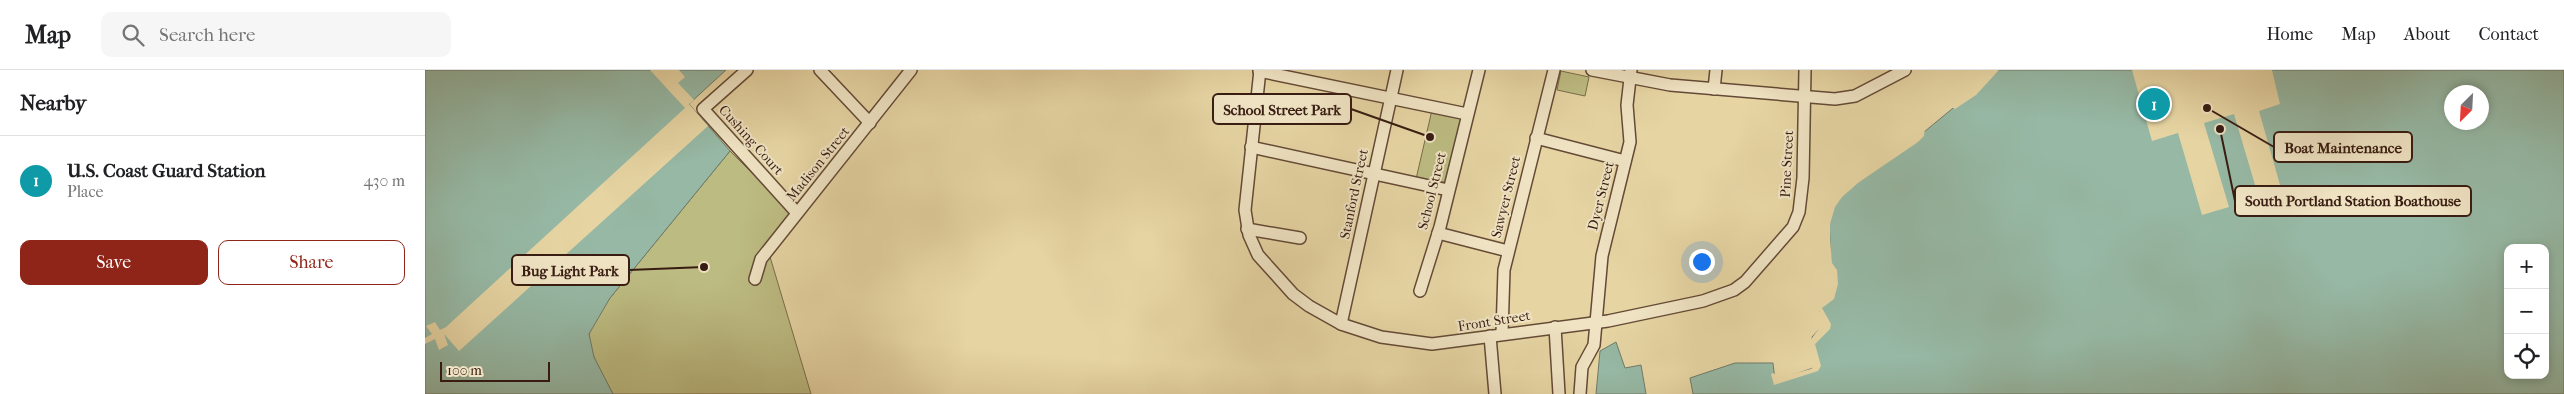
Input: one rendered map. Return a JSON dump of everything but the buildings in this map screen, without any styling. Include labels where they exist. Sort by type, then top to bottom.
[{"type":"street","name":"Cushing Court","points":[[747,70],[703,109],[797,213]]},
{"type":"street","points":[[820,70],[870,123]]},
{"type":"street","name":"Madison Street","points":[[755,279],[761,259],[911,70]]},
{"type":"street","name":"Stanford Street","points":[[1341,324],[1397,70]]},
{"type":"street","name":"School Street","points":[[1420,291],[1438,233],[1479,70]]},
{"type":"street","name":"Sawyer Street","points":[[1502,333],[1502,278],[1554,70]]},
{"type":"street","points":[[1592,70],[1630,74],[1713,89],[1835,99],[1855,96],[1901,71]]},
{"type":"street","points":[[1713,89],[1715,70]]},
{"type":"street","name":"Pine Street","points":[[1771,251],[1793,227],[1799,212],[1803,178],[1805,70]]},
{"type":"street","points":[[1259,71],[1467,114]]},
{"type":"street","name":"Front Street","points":[[1259,71],[1245,201],[1247,229],[1258,255],[1284,285],[1303,302],[1341,324],[1381,337],[1419,343],[1446,344],[1502,333],[1634,316],[1703,301],[1734,290],[1745,282],[1771,251]]},
{"type":"street","name":"Dyer Street","points":[[1580,394],[1582,367],[1594,345],[1602,256],[1631,133],[1627,111],[1630,74]]},
{"type":"street","points":[[1536,138],[1625,162]]},
{"type":"street","points":[[1251,147],[1448,190]]},
{"type":"street","points":[[1247,229],[1300,238]]},
{"type":"street","points":[[1438,233],[1508,251]]},
{"type":"street","points":[[1555,327],[1559,394]]},
{"type":"street","points":[[1490,336],[1495,394]]},
{"type":"shaded area","points":[[425,70],[726,70],[689,104],[730,151],[610,298],[589,334],[594,357],[613,394],[425,394]]},
{"type":"shaded area","points":[[1999,70],[2564,70],[2564,394],[1693,394],[1690,378],[1735,363],[1773,363],[1775,381],[1816,367],[1812,337],[1822,326],[1825,319],[1820,311],[1832,289],[1829,219],[1838,196],[1889,161]]},
{"type":"shaded area","points":[[1561,71],[1589,77],[1585,96],[1557,90]]},
{"type":"shaded area","points":[[1432,110],[1461,118],[1446,182],[1416,179]]},
{"type":"shaded area","points":[[730,151],[795,216],[768,250],[811,394],[613,394],[598,366],[590,344],[589,336],[594,321],[610,298]]},
{"type":"shaded area","points":[[1616,342],[1625,368],[1641,365],[1646,394],[1596,394],[1600,351]]},
{"type":"pier","points":[[650,70],[679,70],[685,77],[678,83],[694,100],[689,104],[708,126],[459,351],[444,334],[448,345],[439,350],[435,339],[425,344],[425,338],[432,334],[426,326],[435,322],[440,330],[446,327],[685,108]]},
{"type":"pier","points":[[1995,70],[1999,70],[1976,95],[1955,109],[1951,107]]},
{"type":"pier","points":[[2132,70],[2272,70],[2280,104],[2259,111],[2284,199],[2261,205],[2234,114],[2204,123],[2229,207],[2202,215],[2178,133],[2152,141]]},
{"type":"pier","points":[[1925,128],[1924,136],[1918,142],[1858,183],[1842,197],[1835,207],[1830,224],[1830,239],[1832,263],[1837,270],[1838,284],[1834,299],[1822,308],[1831,324],[1830,329],[1815,344],[1821,366],[1818,371],[1774,385],[1771,374],[1774,373],[1777,378],[1811,369],[1814,366],[1810,341],[1822,324],[1818,302],[1829,289],[1826,219],[1830,204],[1837,194],[1887,159]]},
{"type":"place","name":"U.S. Coast Guard Station","points":[[2154,104]]},
{"type":"place","name":"Boat Maintenance","points":[[2207,108]]},
{"type":"place","name":"South Portland Station Boathouse","points":[[2220,129]]},
{"type":"place","name":"School Street Park","points":[[1430,137]]},
{"type":"place","name":"Bug Light Park","points":[[704,267]]}]
